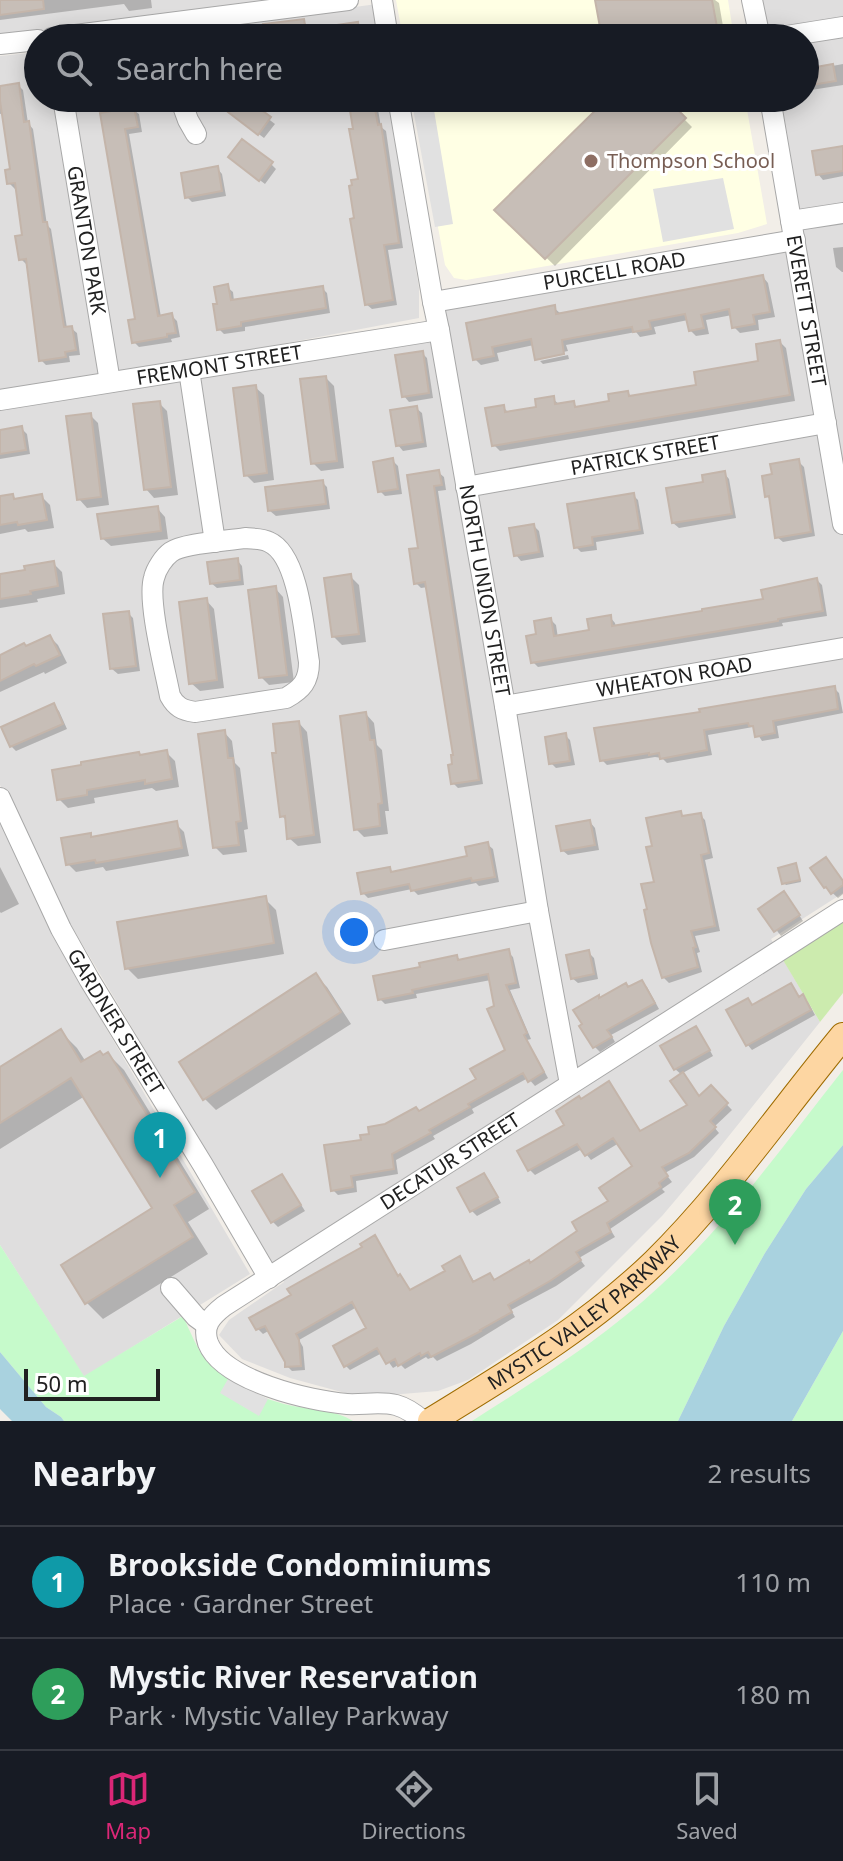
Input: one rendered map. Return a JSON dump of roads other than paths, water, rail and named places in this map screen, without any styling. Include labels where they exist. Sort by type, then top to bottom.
[{"type":"main road","name":"MYSTIC VALLEY PARKWAY","points":[[431,1421],[538,1354],[588,1319],[643,1273],[706,1208],[843,1036]]},
{"type":"street","points":[[212,24],[348,0]]},
{"type":"street","points":[[382,0],[386,24]]},
{"type":"street","points":[[752,0],[757,24]]},
{"type":"street","points":[[819,31],[843,27]]},
{"type":"street","points":[[0,44],[24,41]]},
{"type":"street","name":"GRANTON PARK","points":[[65,112],[110,382]]},
{"type":"street","points":[[185,112],[196,134]]},
{"type":"street","name":"NORTH UNION STREET","points":[[400,112],[570,1084]]},
{"type":"street","name":"EVERETT STREET","points":[[772,112],[843,524]]},
{"type":"street","name":"PURCELL ROAD","points":[[433,302],[793,230],[843,213]]},
{"type":"street","name":"FREMONT STREET","points":[[0,400],[439,330]]},
{"type":"street","points":[[189,370],[215,542]]},
{"type":"street","points":[[822,399],[843,396]]},
{"type":"street","name":"PATRICK STREET","points":[[466,487],[826,423]]},
{"type":"street","points":[[258,539],[271,542],[282,551],[295,580],[309,674],[304,685],[286,698],[184,711],[174,704],[170,696],[154,610],[153,579],[171,552],[215,542],[258,539]]},
{"type":"street","name":"WHEATON ROAD","points":[[505,706],[843,648]]},
{"type":"street","name":"GARDNER STREET","points":[[0,798],[61,929],[89,979],[269,1278]]},
{"type":"street","name":"DECATUR STREET","points":[[207,1325],[218,1310],[843,910]]},
{"type":"street","points":[[384,940],[538,911]]},
{"type":"street","points":[[171,1288],[207,1325],[206,1334],[211,1348],[222,1361],[264,1385],[343,1403],[394,1404],[406,1408],[423,1421]]},
{"type":"street","points":[[343,1403],[362,1413],[368,1421]]},
{"type":"water","points":[[843,1145],[843,1331],[792,1421],[678,1421],[724,1326],[765,1253],[806,1189]]},
{"type":"water","points":[[0,1352],[46,1407],[64,1421],[12,1421],[0,1409]]},
{"type":"place","name":"Thompson School","points":[[591,161]]},
{"type":"place","name":"Brookside Condominiums","points":[[160,1178]]},
{"type":"place","name":"Mystic River Reservation","points":[[735,1245]]}]
